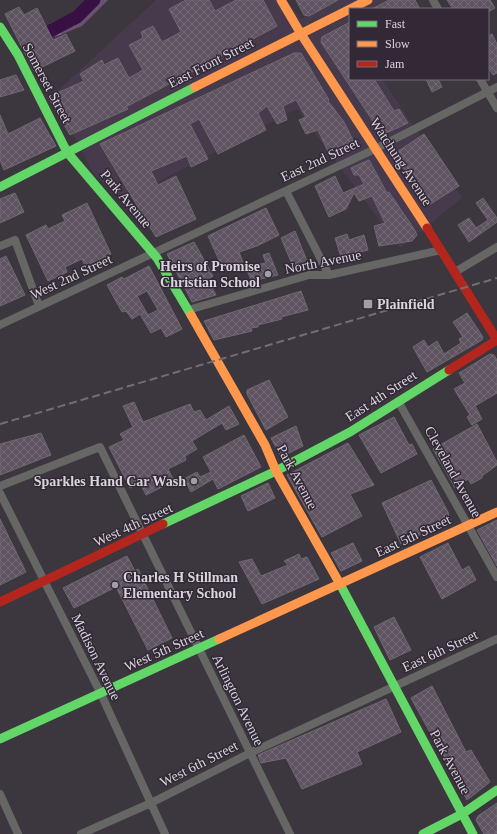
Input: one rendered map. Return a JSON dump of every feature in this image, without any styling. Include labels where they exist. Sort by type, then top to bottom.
[{"type":"main road","name":"Watchung Avenue","points":[[281,0],[300,34],[441,250],[497,340]]},
{"type":"main road","name":"East Front Street","points":[[352,8],[368,0]]},
{"type":"main road","name":"East Front Street","points":[[0,187],[349,10]]},
{"type":"main road","name":"Somerset Street","points":[[0,27],[18,55],[67,152]]},
{"type":"main road","name":"Park Avenue","points":[[67,152],[153,254],[188,310],[264,445],[276,471],[340,585],[473,834]]},
{"type":"main road","name":"East 4th Street","points":[[276,471],[350,432],[497,340]]},
{"type":"main road","name":"West 4th Street","points":[[0,602],[144,535],[276,471]]},
{"type":"main road","name":"East 5th Street","points":[[340,585],[497,512]]},
{"type":"main road","name":"West 5th Street","points":[[0,739],[340,585]]},
{"type":"main road","points":[[423,834],[462,814],[497,790]]},
{"type":"street","points":[[481,80],[497,108]]},
{"type":"street","name":"East 2nd Street","points":[[153,254],[375,149],[497,87]]},
{"type":"street","points":[[286,190],[329,276]]},
{"type":"street","points":[[0,246],[15,240],[39,306]]},
{"type":"street","points":[[455,272],[497,247]]},
{"type":"street","name":"North Avenue","points":[[188,310],[309,275],[329,276],[441,250]]},
{"type":"street","name":"West 2nd Street","points":[[0,325],[153,254]]},
{"type":"street","name":"Cleveland Avenue","points":[[398,401],[497,577]]},
{"type":"street","name":"Arlington Avenue","points":[[0,486],[100,447],[290,834]]},
{"type":"street","name":"Madison Avenue","points":[[0,493],[101,694],[165,834]]},
{"type":"street","name":"East 6th Street","points":[[394,686],[497,639]]},
{"type":"street","name":"West 6th Street","points":[[81,834],[151,803],[250,753],[394,686]]},
{"type":"street","points":[[0,794],[18,834]]},
{"type":"shaded area","points":[[156,0],[287,0],[301,19],[337,0],[401,0],[405,8],[349,8],[349,80],[383,80],[462,198],[400,248],[297,109],[122,201],[93,173],[53,95]]},
{"type":"green space","points":[[86,0],[108,0],[82,26],[55,37],[49,24],[78,10]]},
{"type":"building","points":[[186,0],[209,0],[215,11],[236,0],[263,0],[277,26],[126,107],[128,109],[70,135],[48,97],[84,81],[80,74],[102,60],[104,65],[118,58],[129,78],[143,70],[129,45],[143,38],[141,32],[153,26],[162,42],[181,32],[169,9]]},
{"type":"building","points":[[296,0],[338,0],[309,16],[304,15]]},
{"type":"building","points":[[389,0],[415,0],[419,8],[374,8]]},
{"type":"building","points":[[447,0],[490,0],[495,8],[489,11],[489,8],[452,8]]},
{"type":"building","points":[[19,7],[24,15],[37,8],[53,40],[66,34],[75,51],[34,71],[5,14]]},
{"type":"building","points":[[349,23],[349,80],[375,80],[394,111],[399,109],[408,123],[382,135],[321,42],[322,37]]},
{"type":"building","points":[[492,34],[497,44],[497,73],[493,75],[489,69],[489,36]]},
{"type":"building","points":[[294,53],[301,53],[329,100],[328,101],[344,122],[356,146],[331,158],[318,130],[306,134],[299,120],[306,117],[296,100],[283,106],[287,120],[277,124],[267,106],[258,113],[266,130],[218,154],[199,119],[190,124],[208,159],[191,167],[187,156],[151,171],[158,185],[176,176],[196,219],[156,237],[100,144]]},
{"type":"building","points":[[16,75],[24,90],[0,97],[0,80]]},
{"type":"building","points":[[426,80],[438,80],[442,87],[432,92]]},
{"type":"building","points":[[0,115],[8,134],[40,118],[56,146],[4,170],[0,160]]},
{"type":"building","points":[[424,134],[459,186],[429,205],[394,154]]},
{"type":"building","points":[[369,160],[387,193],[389,192],[414,229],[417,235],[412,241],[379,246],[374,226],[385,223],[372,196],[359,201],[354,193],[346,209],[329,217],[315,186],[335,176],[343,193],[364,184],[359,175],[354,175],[351,168]]},
{"type":"building","points":[[15,193],[24,212],[0,223],[0,199]]},
{"type":"building","points":[[483,198],[497,218],[497,222],[469,242],[458,225],[469,218],[476,228],[488,220],[476,203]]},
{"type":"building","points":[[87,203],[111,254],[85,266],[82,259],[65,267],[67,272],[48,281],[26,235],[46,225],[48,229],[65,221],[62,215]]},
{"type":"building","points":[[266,208],[279,235],[257,246],[239,252],[243,262],[224,271],[208,236]]},
{"type":"building","points":[[295,231],[309,266],[294,269],[281,238]]},
{"type":"building","points":[[347,234],[349,240],[364,235],[368,250],[341,257],[335,238]]},
{"type":"building","points":[[194,242],[213,276],[208,280],[216,295],[192,302],[167,254]]},
{"type":"building","points":[[269,253],[278,275],[252,281],[245,267],[266,263],[263,255]]},
{"type":"building","points":[[6,256],[25,295],[0,306],[0,259]]},
{"type":"building","points":[[149,266],[182,329],[166,337],[161,328],[151,333],[140,314],[132,319],[126,311],[122,312],[107,285],[122,277],[124,279]],"holes":[[[147,291],[158,310],[148,315],[137,296]]]},
{"type":"building","points":[[301,291],[308,310],[258,325],[258,327],[251,328],[252,331],[214,340],[204,321]]},
{"type":"building","points":[[467,313],[483,337],[482,340],[427,372],[413,347],[424,340],[428,347],[437,341],[444,354],[461,343],[459,339],[463,337],[453,322]]},
{"type":"building","points":[[490,354],[494,355],[497,360],[497,393],[475,406],[482,419],[472,425],[467,417],[470,415],[454,389],[465,383],[459,373]]},
{"type":"building","points":[[269,380],[288,417],[266,430],[247,394],[247,390]]},
{"type":"building","points":[[134,402],[143,422],[190,404],[194,412],[200,410],[206,420],[229,406],[239,424],[226,430],[222,423],[192,441],[197,449],[185,456],[186,460],[168,469],[174,481],[146,495],[140,483],[130,488],[109,447],[124,440],[120,434],[133,427],[123,406]]},
{"type":"building","points":[[394,417],[409,445],[412,444],[417,454],[381,473],[359,435]]},
{"type":"building","points":[[477,424],[497,462],[497,465],[482,476],[482,478],[471,484],[468,479],[455,488],[433,449]]},
{"type":"building","points":[[296,426],[303,446],[281,457],[271,438]]},
{"type":"building","points":[[41,433],[51,455],[0,475],[0,444]]},
{"type":"building","points":[[244,435],[261,467],[218,489],[213,479],[191,492],[184,479],[197,472],[200,477],[211,472],[203,457]]},
{"type":"building","points":[[348,443],[374,485],[350,494],[362,516],[322,537],[287,475]]},
{"type":"building","points":[[431,480],[448,512],[450,520],[401,544],[382,503]]},
{"type":"building","points":[[268,483],[275,498],[248,511],[241,496]]},
{"type":"building","points":[[0,519],[26,572],[0,585]]},
{"type":"building","points":[[497,520],[497,566],[477,530]]},
{"type":"building","points":[[353,543],[362,561],[341,571],[331,553]]},
{"type":"building","points":[[448,543],[462,570],[469,566],[476,580],[442,599],[420,557]]},
{"type":"building","points":[[299,554],[301,559],[307,557],[319,579],[262,604],[239,562],[252,559],[261,576],[288,565],[284,561]]},
{"type":"building","points":[[127,556],[135,571],[138,569],[172,638],[148,650],[116,587],[74,608],[63,588]]},
{"type":"building","points":[[394,617],[411,650],[390,660],[374,627]]},
{"type":"building","points":[[432,686],[466,752],[471,750],[490,782],[467,800],[411,698]]},
{"type":"building","points":[[386,699],[401,732],[357,752],[362,764],[302,789],[286,758],[261,763],[258,755]]},
{"type":"building","points":[[497,803],[497,834],[484,834],[476,820],[478,816]]},
{"type":"waterway","points":[[52,30],[77,17],[94,0]]},
{"type":"railway","points":[[0,424],[497,278]]},
{"type":"traffic: fast","points":[[0,27],[18,55],[67,152],[157,258],[191,315]]},
{"type":"traffic: fast","points":[[0,187],[195,87]]},
{"type":"traffic: fast","points":[[163,524],[276,471],[350,432],[449,370]]},
{"type":"traffic: fast","points":[[340,584],[473,834]]},
{"type":"traffic: fast","points":[[0,739],[219,639]]},
{"type":"traffic: fast","points":[[423,834],[462,814],[497,790]]},
{"type":"traffic: slow","points":[[281,0],[301,34],[427,228]]},
{"type":"traffic: slow","points":[[352,8],[368,0]]},
{"type":"traffic: slow","points":[[195,87],[349,10]]},
{"type":"traffic: slow","points":[[191,315],[265,445],[276,471],[340,584]]},
{"type":"traffic: slow","points":[[219,639],[497,512]]},
{"type":"traffic: jam","points":[[427,228],[497,340]]},
{"type":"traffic: jam","points":[[449,370],[497,340]]},
{"type":"traffic: jam","points":[[0,602],[163,524]]},
{"type":"place","name":"Heirs of Promise Christian School","points":[[268,274]]},
{"type":"place","name":"Plainfield","points":[[368,304]]},
{"type":"place","name":"Sparkles Hand Car Wash","points":[[194,481]]},
{"type":"place","name":"Charles H Stillman Elementary School","points":[[115,585]]}]
